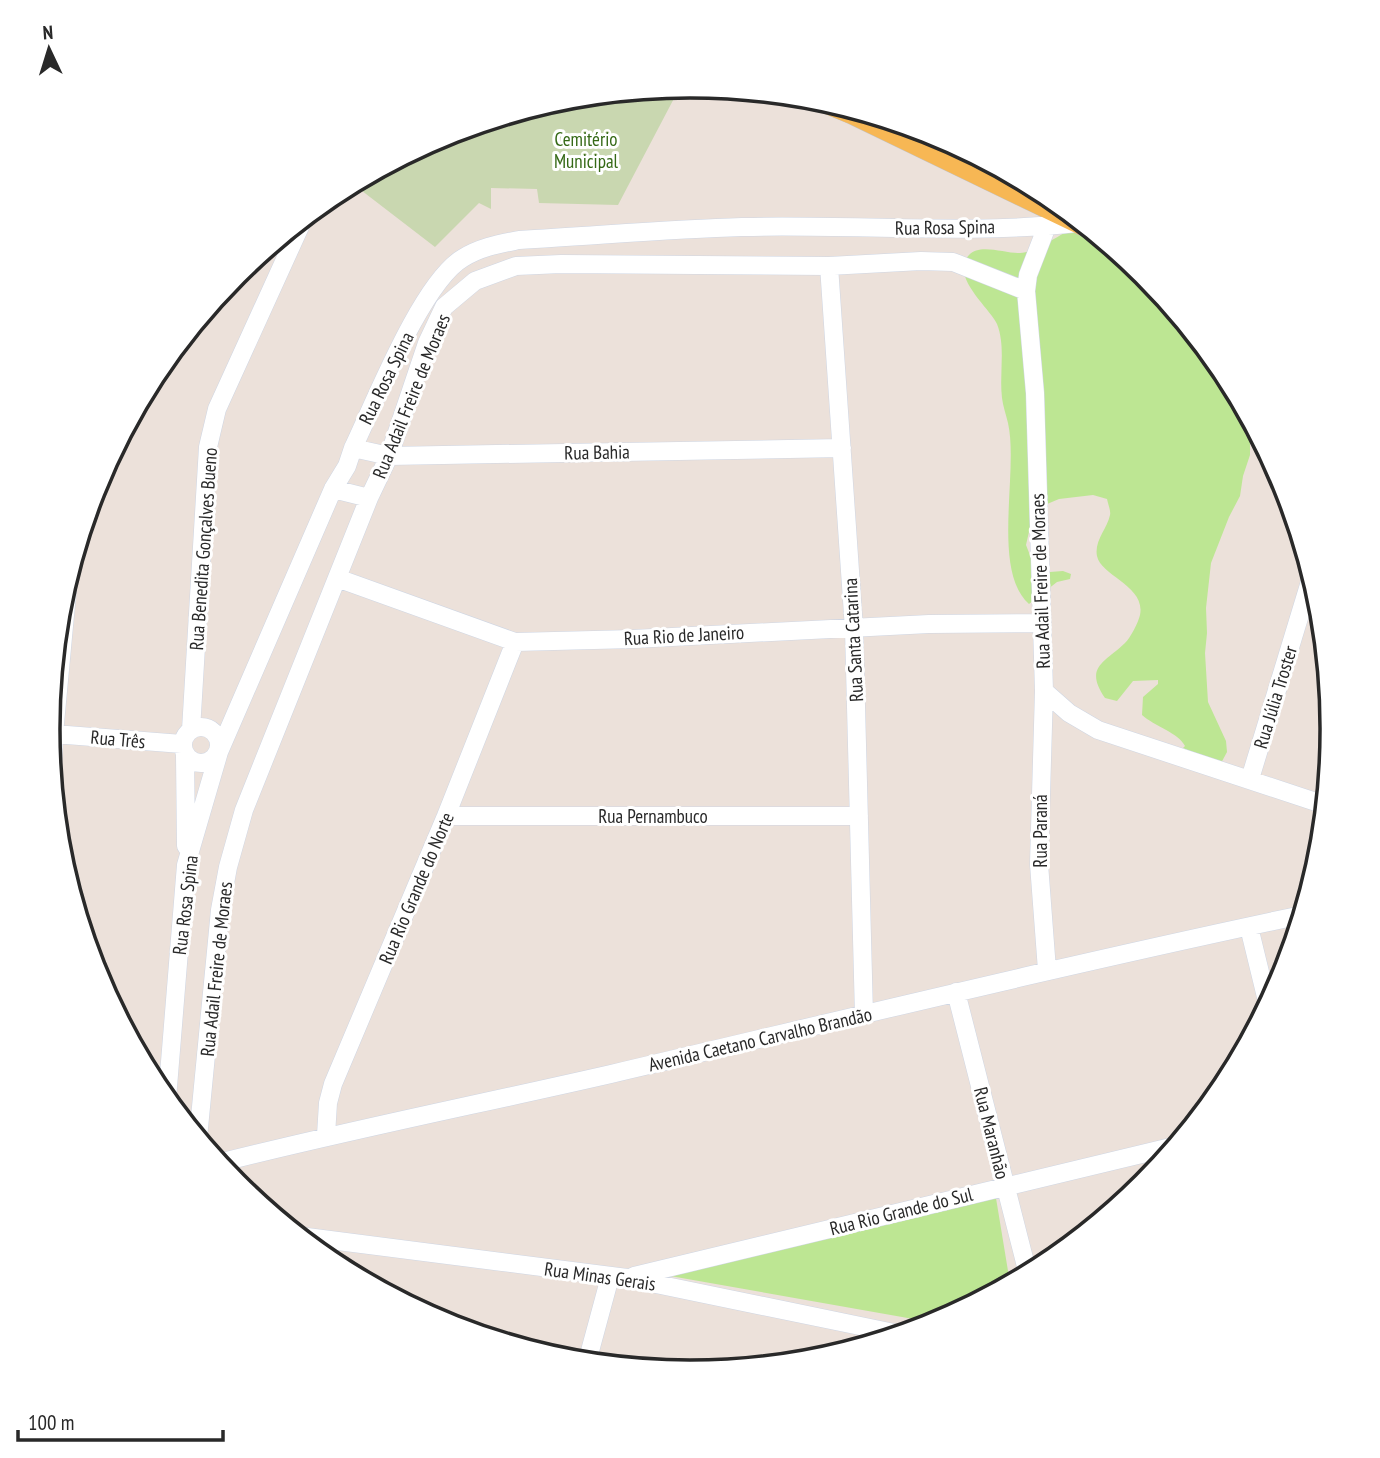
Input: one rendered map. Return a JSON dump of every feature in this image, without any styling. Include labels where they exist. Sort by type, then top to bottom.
[{"type":"main road","points":[[891,131],[1030,199]]},
{"type":"street","name":"Rua Rosa Spina","points":[[168,1082],[186,865],[219,752],[333,489],[347,466],[353,448],[422,305],[442,278],[461,259],[488,246],[519,240],[742,227],[926,228],[1067,224]]},
{"type":"street","name":"Rua Adail Freire de Moraes","points":[[1047,226],[1028,275],[1026,291],[1035,393],[1044,691],[1069,713],[1098,730],[1316,802]]},
{"type":"street","name":"Rua Benedita Gonçalves Bueno","points":[[186,865],[186,743],[208,447],[217,409],[295,238]]},
{"type":"street","name":"Rua Adail Freire de Moraes","points":[[199,1124],[220,910],[228,867],[244,810],[369,498],[389,456],[444,307],[475,281],[516,266],[527,265],[830,266],[953,262],[1026,291]]},
{"type":"street","name":"Rua Santa Catarina","points":[[830,266],[854,629],[864,1015]]},
{"type":"street","name":"Rua Bahia","points":[[353,448],[389,456],[842,448]]},
{"type":"street","points":[[333,489],[369,498]]},
{"type":"street","name":"Rua Rio de Janeiro","points":[[337,578],[515,642],[929,624],[1042,623]]},
{"type":"street","name":"Rua Júlia Troster","points":[[1250,779],[1306,596]]},
{"type":"street","name":"Rua Rio Grande do Norte","points":[[326,1136],[328,1103],[333,1084],[446,816],[515,642]]},
{"type":"street","name":"Rua Paraná","points":[[1044,691],[1039,864],[1047,970]]},
{"type":"street","points":[[200,727],[209,728],[220,743],[219,752],[213,760],[203,764],[193,762],[186,743],[200,727]]},
{"type":"street","name":"Rua Três","points":[[60,734],[186,743]]},
{"type":"street","name":"Rua Pernambuco","points":[[446,816],[859,816]]},
{"type":"street","name":"Avenida Caetano Carvalho Brandão","points":[[230,1160],[326,1136],[462,1108],[864,1015],[1047,970],[1291,917]]},
{"type":"street","points":[[1248,927],[1264,989]]},
{"type":"street","name":"Rua Maranhão","points":[[956,992],[1024,1263]]},
{"type":"street","name":"Rua Rio Grande do Sul","points":[[618,1278],[1160,1150]]},
{"type":"street","name":"Rua Minas Gerais","points":[[320,1239],[618,1278],[879,1330]]},
{"type":"street","points":[[591,1351],[618,1278]]},
{"type":"green space","name":"Cemitério Municipal","points":[[674,99],[618,205],[539,203],[537,189],[491,188],[491,209],[479,203],[435,247],[362,191],[449,146],[527,120],[608,104]]},
{"type":"green space","points":[[924,143],[1005,183],[1071,227]]},
{"type":"green space","points":[[1073,228],[1106,255],[1164,313],[1190,345],[1236,414],[1250,441],[1250,455],[1240,496],[1211,563],[1206,608],[1208,702],[1226,741],[1227,752],[1220,765],[1183,748],[1185,746],[1182,741],[1142,715],[1143,697],[1158,684],[1158,680],[1133,681],[1117,701],[1105,698],[1099,688],[1096,679],[1099,666],[1127,640],[1140,615],[1136,596],[1106,570],[1097,556],[1097,545],[1110,515],[1107,499],[1093,495],[1059,499],[1040,507],[1033,514],[1026,545],[1037,573],[1063,571],[1071,574],[1070,579],[1057,582],[1029,604],[1018,588],[1011,568],[1008,519],[1011,443],[1001,389],[1000,333],[993,317],[967,282],[964,263],[969,255],[980,250],[1014,253],[1039,247]]},
{"type":"green space","points":[[995,1192],[1008,1273],[912,1319],[659,1274]]}]
